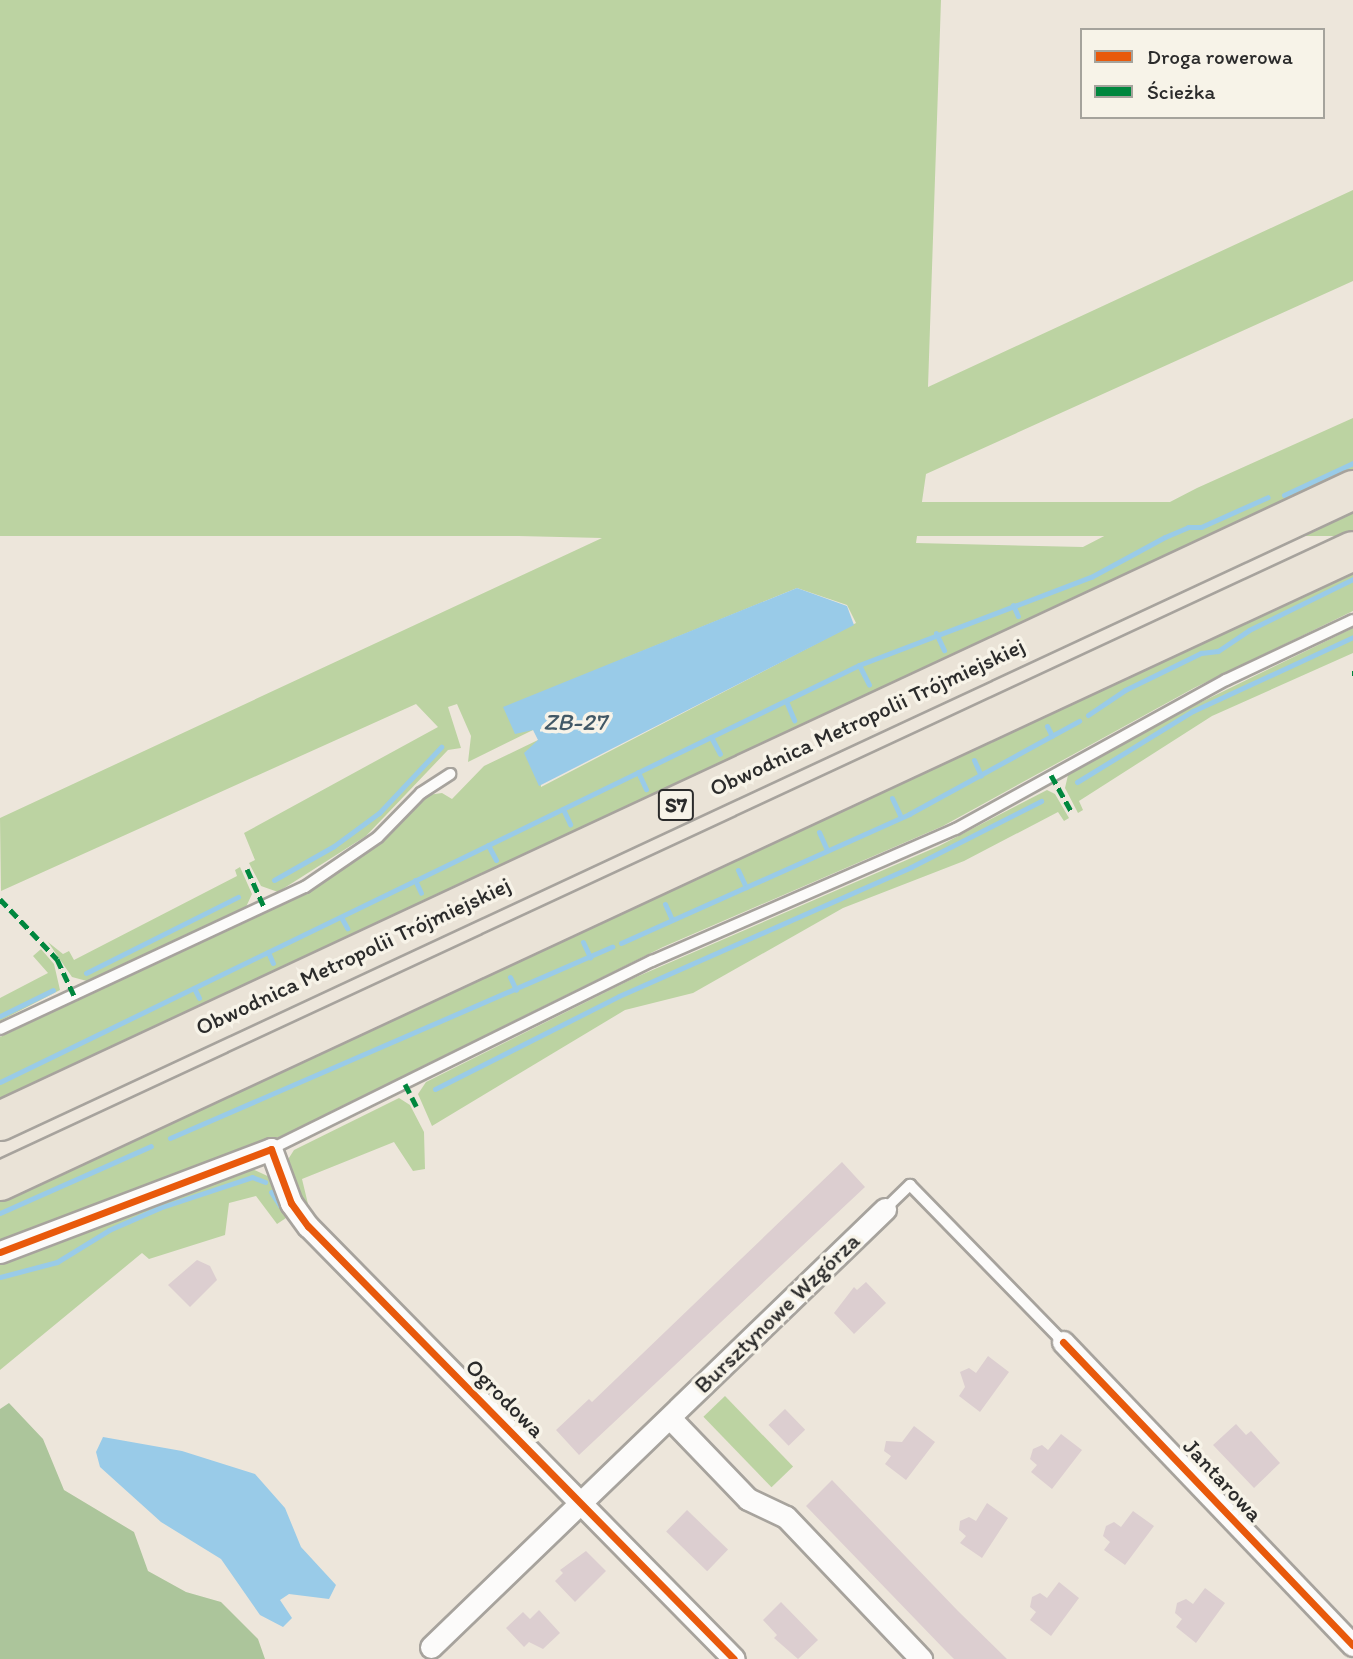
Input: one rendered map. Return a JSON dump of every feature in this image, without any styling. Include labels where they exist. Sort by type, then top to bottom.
[{"type":"highway","name":"Obwodnica Metropolii Trójmiejskiej","points":[[0,1121],[1353,490]]},
{"type":"highway","name":"S7","points":[[0,1181],[1353,551]]},
{"type":"street","points":[[0,1252],[271,1149]]},
{"type":"street","name":"Ogrodowa","points":[[271,1149],[291,1203],[308,1226],[734,1659]]},
{"type":"street","name":"Bursztynowe Wzgórza","points":[[431,1647],[885,1209]]},
{"type":"street","name":"Jantarowa","points":[[1063,1342],[1353,1645]]},
{"type":"street","points":[[670,1418],[748,1499],[786,1517],[921,1659]]},
{"type":"lane","points":[[271,1149],[652,961],[956,829],[1226,680],[1353,620]]},
{"type":"lane","points":[[0,1029],[305,887],[378,837],[421,793],[450,774]]},
{"type":"lane","points":[[885,1209],[910,1185],[1063,1342]]},
{"type":"green space","points":[[0,0],[941,0],[928,387],[1353,190],[1353,281],[926,474],[916,543],[1083,547],[1197,488],[1353,418],[1353,471],[0,1101],[0,1037],[318,886],[385,838],[428,795],[442,793],[452,799],[484,766],[538,740],[541,787],[856,623],[847,605],[797,588],[623,659],[533,730],[468,762],[471,736],[457,704],[448,707],[461,748],[448,750],[366,836],[278,892],[261,886],[249,863],[255,860],[244,833],[438,727],[416,704],[1,891],[0,818],[602,538],[0,523]]},
{"type":"green space","points":[[0,502],[1353,502],[1353,536],[0,536]]},
{"type":"green space","points":[[1353,568],[1353,611],[1194,688],[943,826],[663,947],[284,1135],[0,1243],[0,1198]]},
{"type":"green space","points":[[1353,628],[1353,653],[1212,716],[1079,801],[1083,810],[1078,813],[1065,788],[1068,775],[1185,710]]},
{"type":"green space","points":[[1047,790],[1055,794],[1069,818],[1064,821],[1058,812],[964,861],[843,908],[693,993],[625,1010],[432,1126],[418,1094],[426,1082],[634,978],[939,846]]},
{"type":"green space","points":[[240,867],[252,894],[246,907],[87,981],[72,977],[48,942],[63,954],[69,951],[74,960],[237,876],[235,870]]},
{"type":"green space","points":[[41,949],[54,964],[60,990],[0,1021],[0,998],[48,973],[33,956]]},
{"type":"green space","points":[[399,1098],[410,1105],[424,1132],[425,1169],[413,1171],[394,1142],[302,1179],[308,1204],[300,1209],[287,1161],[294,1150]]},
{"type":"green space","points":[[250,1168],[274,1179],[292,1214],[277,1224],[256,1196],[229,1203],[225,1235],[149,1259],[142,1253],[0,1370],[0,1260]]},
{"type":"green space","points":[[725,1396],[793,1466],[771,1487],[703,1417]]},
{"type":"green space","points":[[9,1403],[43,1439],[64,1490],[134,1532],[148,1571],[186,1592],[221,1602],[258,1639],[265,1659],[0,1659],[0,1409]]},
{"type":"water","name":"ZB-27","points":[[797,588],[847,606],[854,625],[539,786],[524,753],[538,740],[533,730],[515,734],[503,707]]},
{"type":"water","points":[[103,1437],[182,1451],[255,1474],[285,1508],[301,1547],[336,1585],[329,1599],[289,1594],[280,1600],[292,1618],[283,1627],[260,1615],[221,1559],[161,1522],[100,1467],[96,1452]]},
{"type":"building","points":[[842,1162],[865,1187],[579,1455],[556,1430],[589,1399],[592,1402]]},
{"type":"building","points":[[197,1260],[210,1266],[217,1280],[190,1307],[168,1285]]},
{"type":"building","points":[[866,1282],[886,1303],[854,1334],[834,1313],[854,1287],[857,1290]]},
{"type":"building","points":[[988,1356],[1009,1372],[980,1412],[959,1396],[965,1387],[960,1372],[969,1368],[976,1373]]},
{"type":"building","points":[[785,1409],[805,1430],[789,1446],[768,1425]]},
{"type":"building","points":[[1236,1424],[1246,1435],[1251,1431],[1280,1463],[1254,1488],[1213,1445]]},
{"type":"building","points":[[914,1426],[935,1442],[906,1480],[885,1464],[891,1456],[884,1451],[886,1441],[902,1442]]},
{"type":"building","points":[[1061,1434],[1082,1450],[1052,1489],[1031,1472],[1037,1465],[1030,1459],[1033,1449],[1042,1445],[1048,1450]]},
{"type":"building","points":[[832,1480],[1007,1659],[954,1659],[945,1650],[806,1506]]},
{"type":"building","points":[[987,1503],[1008,1518],[982,1558],[960,1543],[966,1536],[959,1530],[960,1521],[969,1517],[976,1521]]},
{"type":"building","points":[[687,1510],[728,1550],[707,1571],[666,1532]]},
{"type":"building","points":[[1133,1511],[1154,1526],[1125,1565],[1104,1550],[1110,1542],[1103,1536],[1106,1526],[1114,1522],[1121,1527]]},
{"type":"building","points":[[586,1551],[606,1571],[575,1602],[555,1581],[563,1573],[560,1570]]},
{"type":"building","points":[[1059,1582],[1079,1598],[1051,1636],[1030,1620],[1036,1612],[1030,1607],[1032,1597],[1040,1593],[1047,1598]]},
{"type":"building","points":[[1205,1588],[1225,1603],[1196,1643],[1176,1627],[1182,1619],[1175,1613],[1177,1603],[1186,1599],[1193,1604]]},
{"type":"building","points":[[781,1602],[818,1640],[798,1659],[774,1638],[777,1635],[763,1620]]},
{"type":"building","points":[[539,1610],[560,1633],[543,1649],[529,1642],[524,1647],[506,1628],[523,1612],[530,1619]]},
{"type":"waterway","points":[[1284,495],[1353,463]]},
{"type":"waterway","points":[[0,1082],[859,665],[1091,577],[1165,537],[1188,527],[1201,527],[1268,497]]},
{"type":"waterway","points":[[1088,715],[1125,690],[1201,653],[1218,651],[1249,630],[1353,579]]},
{"type":"waterway","points":[[1013,605],[1018,616]]},
{"type":"waterway","points":[[936,633],[944,650]]},
{"type":"waterway","points":[[1077,782],[1193,711],[1353,637]]},
{"type":"waterway","points":[[859,665],[869,685]]},
{"type":"waterway","points":[[786,701],[794,720]]},
{"type":"waterway","points":[[621,943],[909,814],[1079,721]]},
{"type":"waterway","points":[[1047,726],[1052,736]]},
{"type":"waterway","points":[[711,737],[720,754]]},
{"type":"waterway","points":[[274,880],[334,846],[379,813],[441,747]]},
{"type":"waterway","points":[[974,760],[981,776]]},
{"type":"waterway","points":[[638,772],[646,789]]},
{"type":"waterway","points":[[892,798],[901,817]]},
{"type":"waterway","points":[[435,1089],[619,996],[911,867],[1041,801]]},
{"type":"waterway","points":[[563,809],[570,824]]},
{"type":"waterway","points":[[819,832],[827,850]]},
{"type":"waterway","points":[[488,845],[496,860]]},
{"type":"waterway","points":[[738,870],[746,887]]},
{"type":"waterway","points":[[415,880],[421,893]]},
{"type":"waterway","points":[[86,973],[238,897]]},
{"type":"waterway","points":[[665,904],[672,920]]},
{"type":"waterway","points":[[341,917],[347,928]]},
{"type":"waterway","points":[[583,942],[590,957]]},
{"type":"waterway","points":[[170,1138],[612,947]]},
{"type":"waterway","points":[[268,952],[273,963]]},
{"type":"waterway","points":[[510,977],[516,990]]},
{"type":"waterway","points":[[194,988],[199,998]]},
{"type":"waterway","points":[[0,1016],[53,990]]},
{"type":"waterway","points":[[0,1213],[151,1146]]},
{"type":"waterway","points":[[0,1277],[57,1262],[109,1230],[159,1208],[252,1177],[265,1182]]},
{"type":"waterway","points":[[271,1192],[280,1206]]},
{"type":"marked path","points":[[1051,775],[1071,811]]},
{"type":"marked path","points":[[247,869],[264,907]]},
{"type":"marked path","points":[[0,899],[57,959],[74,995]]},
{"type":"marked path","points":[[405,1084],[418,1109]]},
{"type":"cycle path","points":[[0,1252],[271,1149],[291,1203],[308,1226],[734,1659]]},
{"type":"cycle path","points":[[1063,1342],[1353,1645]]}]
